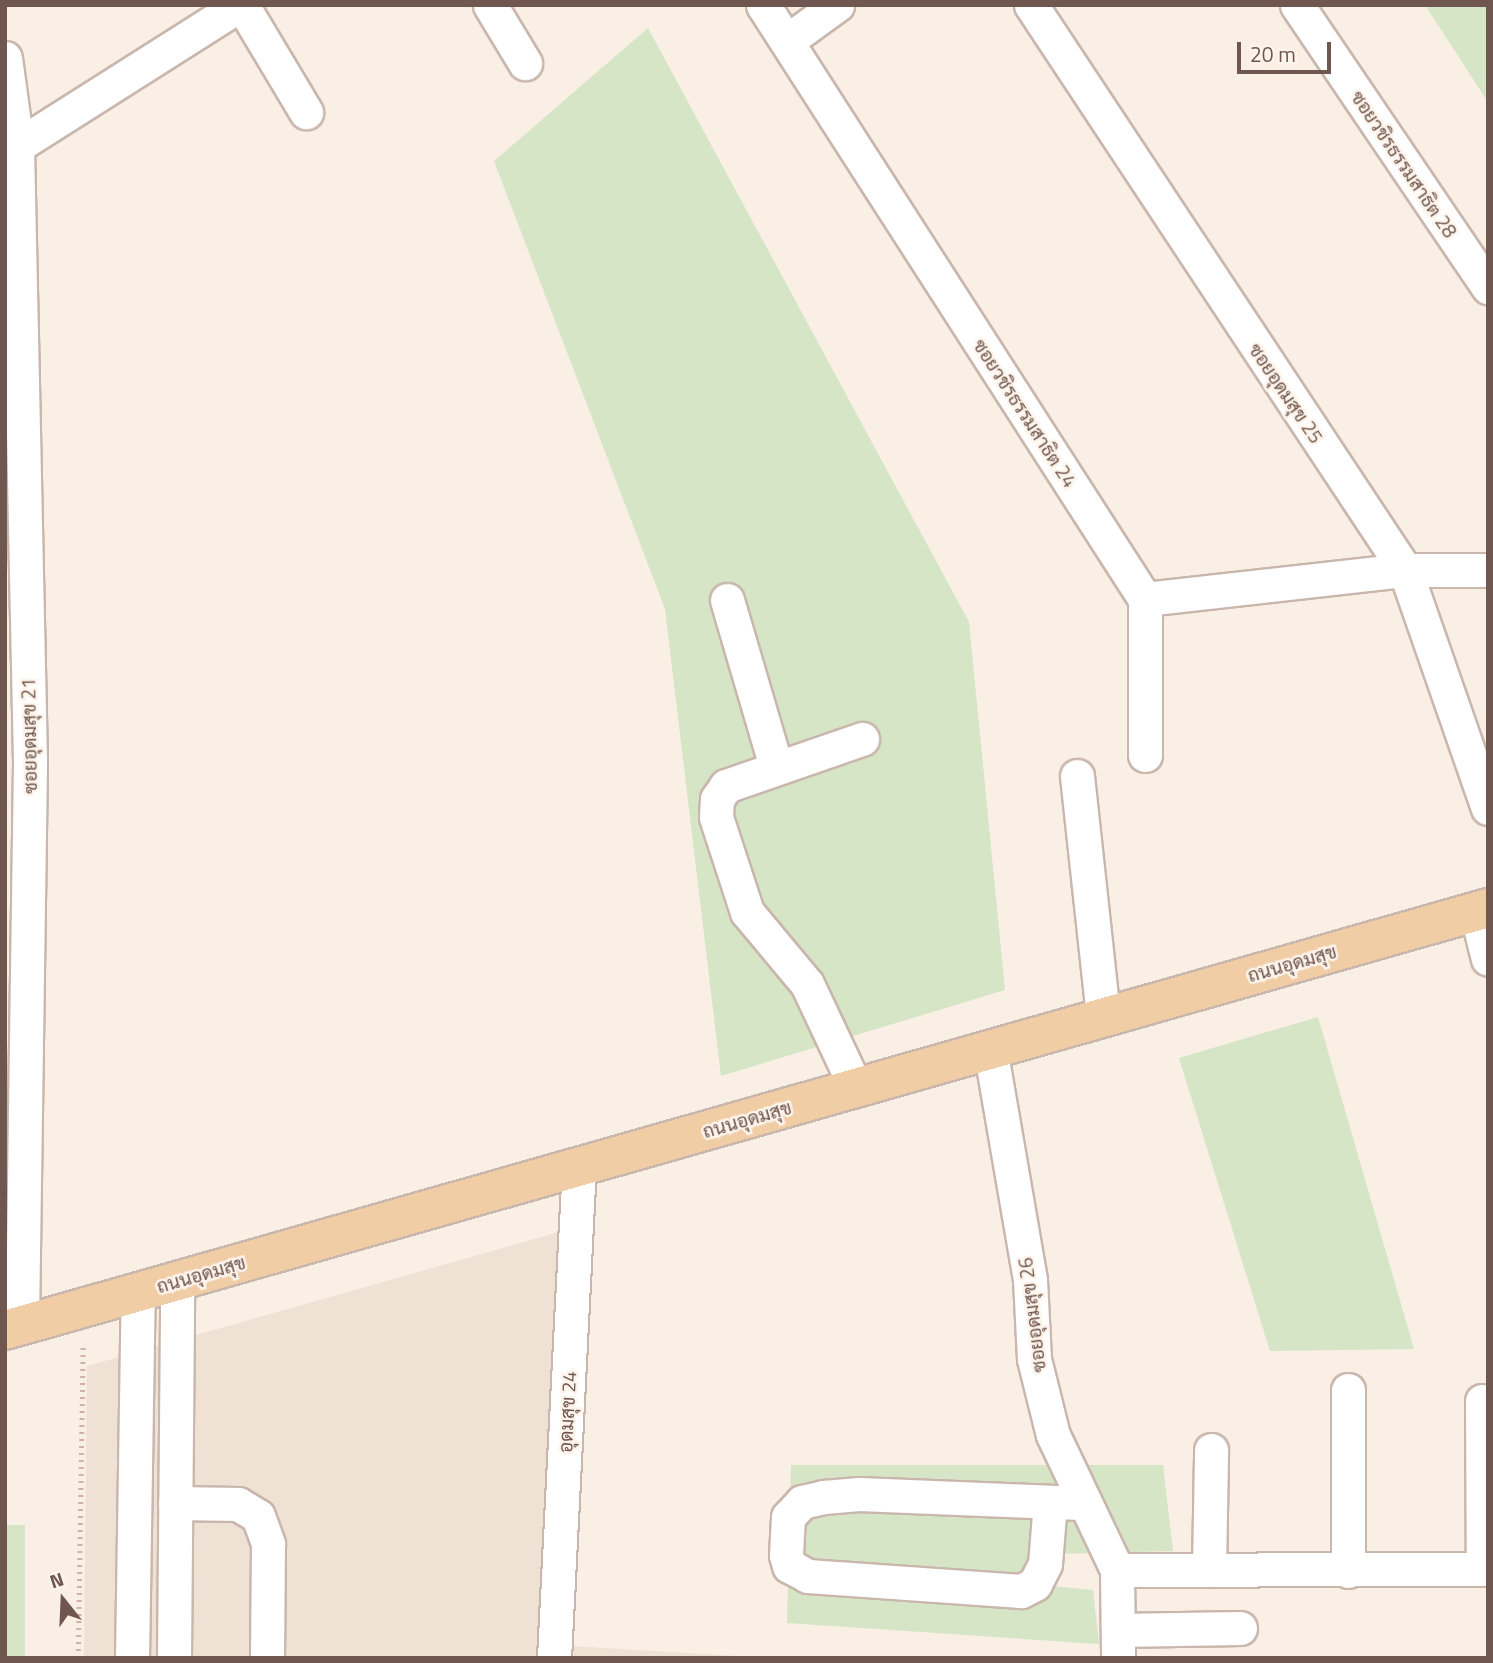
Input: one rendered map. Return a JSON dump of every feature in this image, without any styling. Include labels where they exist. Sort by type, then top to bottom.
[{"type":"main road","name":"ถนนอุดมสุข","points":[[14,1327],[1482,909]]},
{"type":"street","points":[[17,146],[240,5],[306,112]]},
{"type":"street","points":[[490,5],[525,63]]},
{"type":"street","name":"ซอยวชิรธรรมสาธิต 24","points":[[764,5],[1145,599]]},
{"type":"street","points":[[787,41],[837,5]]},
{"type":"street","name":"ซอยอุดมสุข 25","points":[[1031,5],[1405,570],[1488,808]]},
{"type":"street","name":"ซอยวชิรธรรมสาธิต 28","points":[[1297,5],[1488,287]]},
{"type":"street","name":"ซอยอุดมสุข 21","points":[[5,58],[17,146],[30,763],[14,1327]]},
{"type":"street","points":[[1145,755],[1145,599],[1405,570],[1488,570]]},
{"type":"street","points":[[727,600],[776,767]]},
{"type":"street","points":[[856,1088],[807,984],[747,912],[716,817],[717,799],[726,786],[862,739]]},
{"type":"street","points":[[1077,775],[1103,1015]]},
{"type":"street","points":[[1482,909],[1488,959]]},
{"type":"street","name":"ซอยอุดมสุข 26","points":[[990,1048],[1030,1280],[1034,1359],[1054,1436],[1066,1502],[1117,1570],[1118,1644]]},
{"type":"street","name":"อุดมสุข 24","points":[[555,1658],[579,1167]]},
{"type":"street","points":[[174,1658],[177,1280]]},
{"type":"street","points":[[132,1658],[138,1292]]},
{"type":"street","points":[[1348,1390],[1348,1571]]},
{"type":"street","points":[[1117,1570],[1485,1569],[1482,1401]]},
{"type":"street","points":[[1209,1570],[1211,1450]]},
{"type":"street","points":[[135,1483],[238,1504],[258,1516],[268,1544],[267,1658]]},
{"type":"street","points":[[824,1497],[1066,1502],[1045,1564],[1035,1584],[1021,1591],[808,1576],[789,1566],[786,1555],[788,1517],[802,1502],[824,1497]]},
{"type":"street","points":[[1118,1644],[1240,1628]]},
{"type":"path","points":[[78,1658],[85,1307]]},
{"type":"shaded area","points":[[591,1223],[570,1646],[774,1658],[84,1658],[87,1366]]},
{"type":"green space","points":[[1425,5],[1488,5],[1488,102]]},
{"type":"green space","points":[[648,28],[969,622],[1005,990],[721,1076],[665,609],[494,161]]},
{"type":"green space","points":[[1318,1017],[1414,1349],[1270,1351],[1179,1058]]},
{"type":"green space","points":[[791,1465],[1163,1465],[1173,1551],[1056,1554],[1051,1586],[1093,1590],[1099,1644],[787,1623]]},
{"type":"green space","points":[[5,1525],[25,1525],[25,1658],[5,1658]]}]
